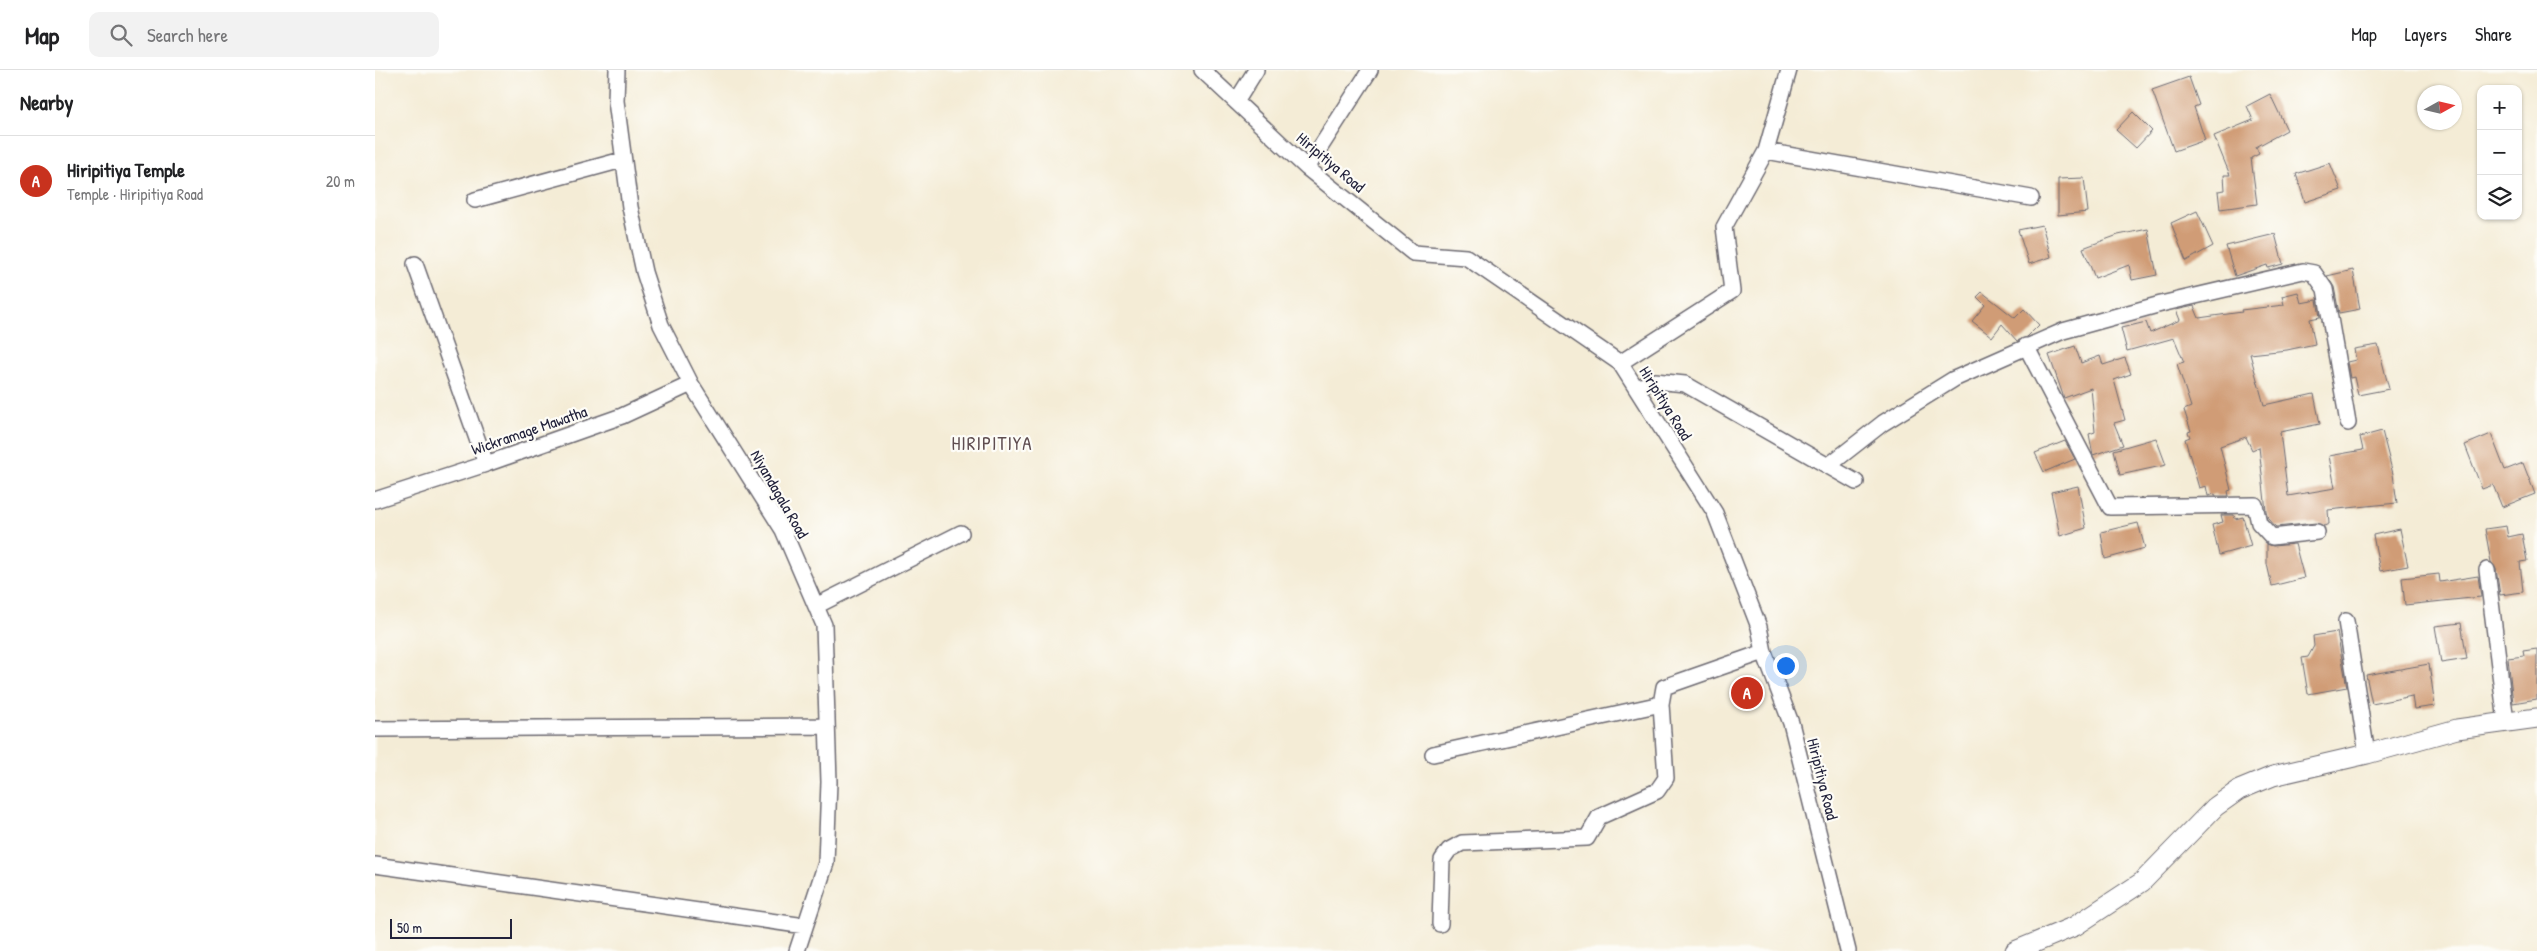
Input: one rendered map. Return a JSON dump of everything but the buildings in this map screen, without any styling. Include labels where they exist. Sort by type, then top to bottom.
[{"type":"street","name":"Niyandagala Road","points":[[617,70],[615,101],[622,160],[644,272],[661,325],[691,384],[783,530],[824,625],[829,782],[826,863],[797,951]]},
{"type":"street","name":"Hiripitiya Road","points":[[1202,70],[1307,168],[1413,253],[1466,257],[1620,363],[1715,513],[1759,627],[1764,652],[1791,723],[1848,951]]},
{"type":"street","points":[[1237,102],[1255,70]]},
{"type":"street","points":[[1307,168],[1370,70]]},
{"type":"street","points":[[1620,363],[1732,291],[1724,226],[1767,151],[1789,70]]},
{"type":"street","points":[[1767,151],[2031,198]]},
{"type":"street","points":[[475,200],[622,160]]},
{"type":"street","points":[[415,264],[486,464]]},
{"type":"street","points":[[1828,466],[1883,424],[1954,379],[2026,346],[2063,331],[2161,304],[2303,271],[2315,273],[2325,289],[2348,423]]},
{"type":"street","points":[[2026,346],[2109,507],[2255,504],[2259,523],[2272,537],[2317,532]]},
{"type":"street","points":[[1636,388],[1655,382],[1685,384],[1855,482]]},
{"type":"street","name":"Wickramage Mawatha","points":[[375,500],[486,464],[622,416],[691,384]]},
{"type":"street","points":[[816,606],[961,533]]},
{"type":"street","points":[[2487,570],[2506,722]]},
{"type":"street","points":[[2347,621],[2367,754]]},
{"type":"street","points":[[1440,924],[1442,860],[1449,850],[1462,843],[1587,838],[1599,817],[1657,791],[1666,778],[1661,704],[1664,687],[1764,652]]},
{"type":"street","points":[[1433,754],[1661,704]]},
{"type":"street","points":[[2015,951],[2075,926],[2142,882],[2215,807],[2239,790],[2273,776],[2367,754],[2457,729],[2537,718]]},
{"type":"street","points":[[375,729],[827,726]]},
{"type":"street","points":[[375,865],[805,926]]},
{"type":"place","name":"Hiripitiya Temple","points":[[1747,693]]},
{"type":"district","name":"HIRIPITIYA","points":[[992,443]]}]
